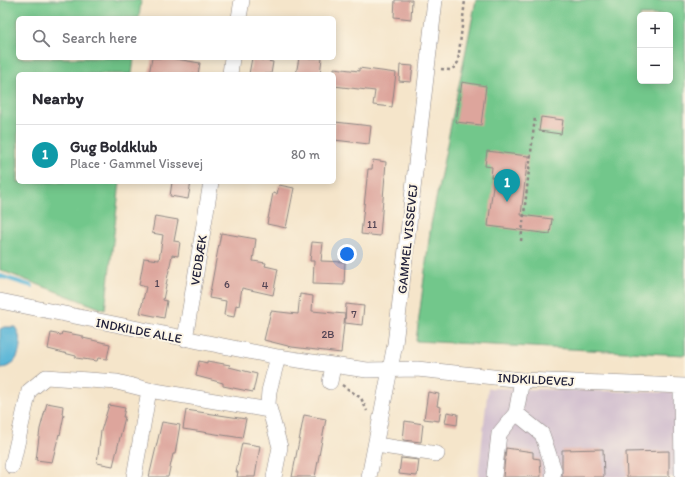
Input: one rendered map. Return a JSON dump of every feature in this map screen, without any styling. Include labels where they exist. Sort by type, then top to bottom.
[{"type":"street","points":[[239,16],[242,0]]},
{"type":"street","name":"GAMMEL VISSEVEJ","points":[[370,477],[391,369],[399,315],[435,0]]},
{"type":"street","points":[[230,72],[232,60]]},
{"type":"street","name":"VEDBÆK","points":[[185,339],[211,184]]},
{"type":"street","name":"INDKILDE ALLE","points":[[0,301],[278,357],[331,374],[391,369]]},
{"type":"street","points":[[274,477],[280,447],[269,410],[269,391],[278,357]]},
{"type":"street","name":"INDKILDEVEJ","points":[[391,369],[417,369],[522,380],[683,386],[682,477]]},
{"type":"street","points":[[12,466],[29,391],[46,377],[117,382],[149,390],[269,410]]},
{"type":"street","points":[[494,476],[499,434],[516,413],[522,380]]},
{"type":"street","points":[[134,477],[149,390]]},
{"type":"street","points":[[516,413],[542,434],[554,470],[553,477]]},
{"type":"street","points":[[377,439],[437,454]]},
{"type":"path","points":[[427,67],[450,70],[455,67],[458,62],[465,0]]},
{"type":"path","points":[[521,241],[535,117]]},
{"type":"path","points":[[331,374],[360,398],[377,439]]},
{"type":"shaded area","points":[[488,388],[685,393],[685,477],[478,477]]},
{"type":"green space","points":[[0,0],[141,0],[139,16],[16,16],[16,60],[134,60],[132,72],[16,72],[16,184],[120,184],[105,310],[0,270]]},
{"type":"green space","points":[[476,0],[685,0],[685,355],[416,341],[431,224]]},
{"type":"water","points":[[4,327],[15,327],[20,339],[20,346],[19,353],[12,364],[7,367],[0,368],[0,329]]},
{"type":"building","points":[[395,0],[412,0],[411,19],[394,17]]},
{"type":"building","points":[[152,60],[182,60],[200,63],[198,72],[149,72]]},
{"type":"building","points":[[252,60],[273,62],[271,72],[249,72]]},
{"type":"building","points":[[299,60],[322,60],[320,72],[296,72]]},
{"type":"building","points":[[400,65],[413,66],[411,82],[399,81]]},
{"type":"building","points":[[334,68],[359,71],[359,68],[396,73],[392,107],[373,105],[375,91],[336,86],[336,72],[334,72]]},
{"type":"building","points":[[462,82],[486,86],[481,125],[456,122]]},
{"type":"building","points":[[541,117],[563,120],[561,134],[539,131]]},
{"type":"building","points":[[336,122],[371,126],[369,144],[336,140]]},
{"type":"building","points":[[487,151],[528,156],[521,215],[552,219],[550,234],[488,226],[494,178],[491,177],[492,167],[485,166]]},
{"type":"building","points":[[373,160],[386,162],[380,236],[361,234],[368,169],[372,169]]},
{"type":"building","points":[[172,184],[191,184],[188,199],[170,196]]},
{"type":"building","points":[[279,185],[294,188],[286,228],[267,224],[273,193],[277,194]]},
{"type":"building","points":[[155,216],[178,220],[174,241],[180,242],[178,256],[172,255],[163,300],[167,301],[164,318],[140,313],[146,287],[139,285],[144,258],[159,260],[163,235],[152,233]]},
{"type":"building","points":[[221,233],[256,239],[253,261],[266,263],[265,266],[278,269],[273,295],[242,288],[239,306],[236,305],[234,317],[224,315],[226,301],[209,298]]},
{"type":"building","points":[[312,242],[323,243],[321,261],[345,262],[344,285],[313,284],[314,261],[310,261]]},
{"type":"building","points":[[300,294],[313,296],[312,311],[345,314],[341,353],[292,347],[264,340],[271,311],[298,314]]},
{"type":"building","points":[[346,304],[364,306],[362,325],[345,323]]},
{"type":"building","points":[[62,332],[83,336],[83,338],[110,344],[107,359],[98,358],[97,361],[76,358],[76,356],[48,349],[51,333],[61,335]]},
{"type":"building","points":[[199,361],[230,365],[229,367],[257,374],[253,392],[223,386],[223,383],[196,376]]},
{"type":"building","points":[[428,392],[439,394],[437,406],[441,407],[439,421],[424,419]]},
{"type":"building","points":[[47,403],[63,406],[62,414],[64,415],[52,462],[36,460],[40,429]]},
{"type":"building","points":[[109,405],[125,408],[123,417],[125,417],[113,466],[97,463],[101,431]]},
{"type":"building","points":[[186,410],[246,419],[242,438],[183,429]]},
{"type":"building","points":[[447,412],[458,414],[457,425],[445,423]]},
{"type":"building","points":[[304,415],[326,419],[315,477],[292,477]]},
{"type":"building","points":[[405,421],[423,424],[421,442],[403,440]]},
{"type":"building","points":[[162,422],[180,425],[175,454],[173,454],[168,477],[149,477]]},
{"type":"building","points":[[242,443],[260,446],[255,477],[237,477],[238,472],[236,472]]},
{"type":"building","points":[[506,448],[533,452],[533,458],[540,459],[541,477],[503,477]]},
{"type":"building","points":[[603,449],[604,477],[562,477],[562,450]]},
{"type":"building","points":[[669,451],[669,477],[627,477],[626,452]]},
{"type":"building","points":[[401,458],[419,460],[417,476],[399,474]]},
{"type":"waterway","points":[[0,276],[32,286]]},
{"type":"place","name":"Gug Boldklub","points":[[507,202]]}]
